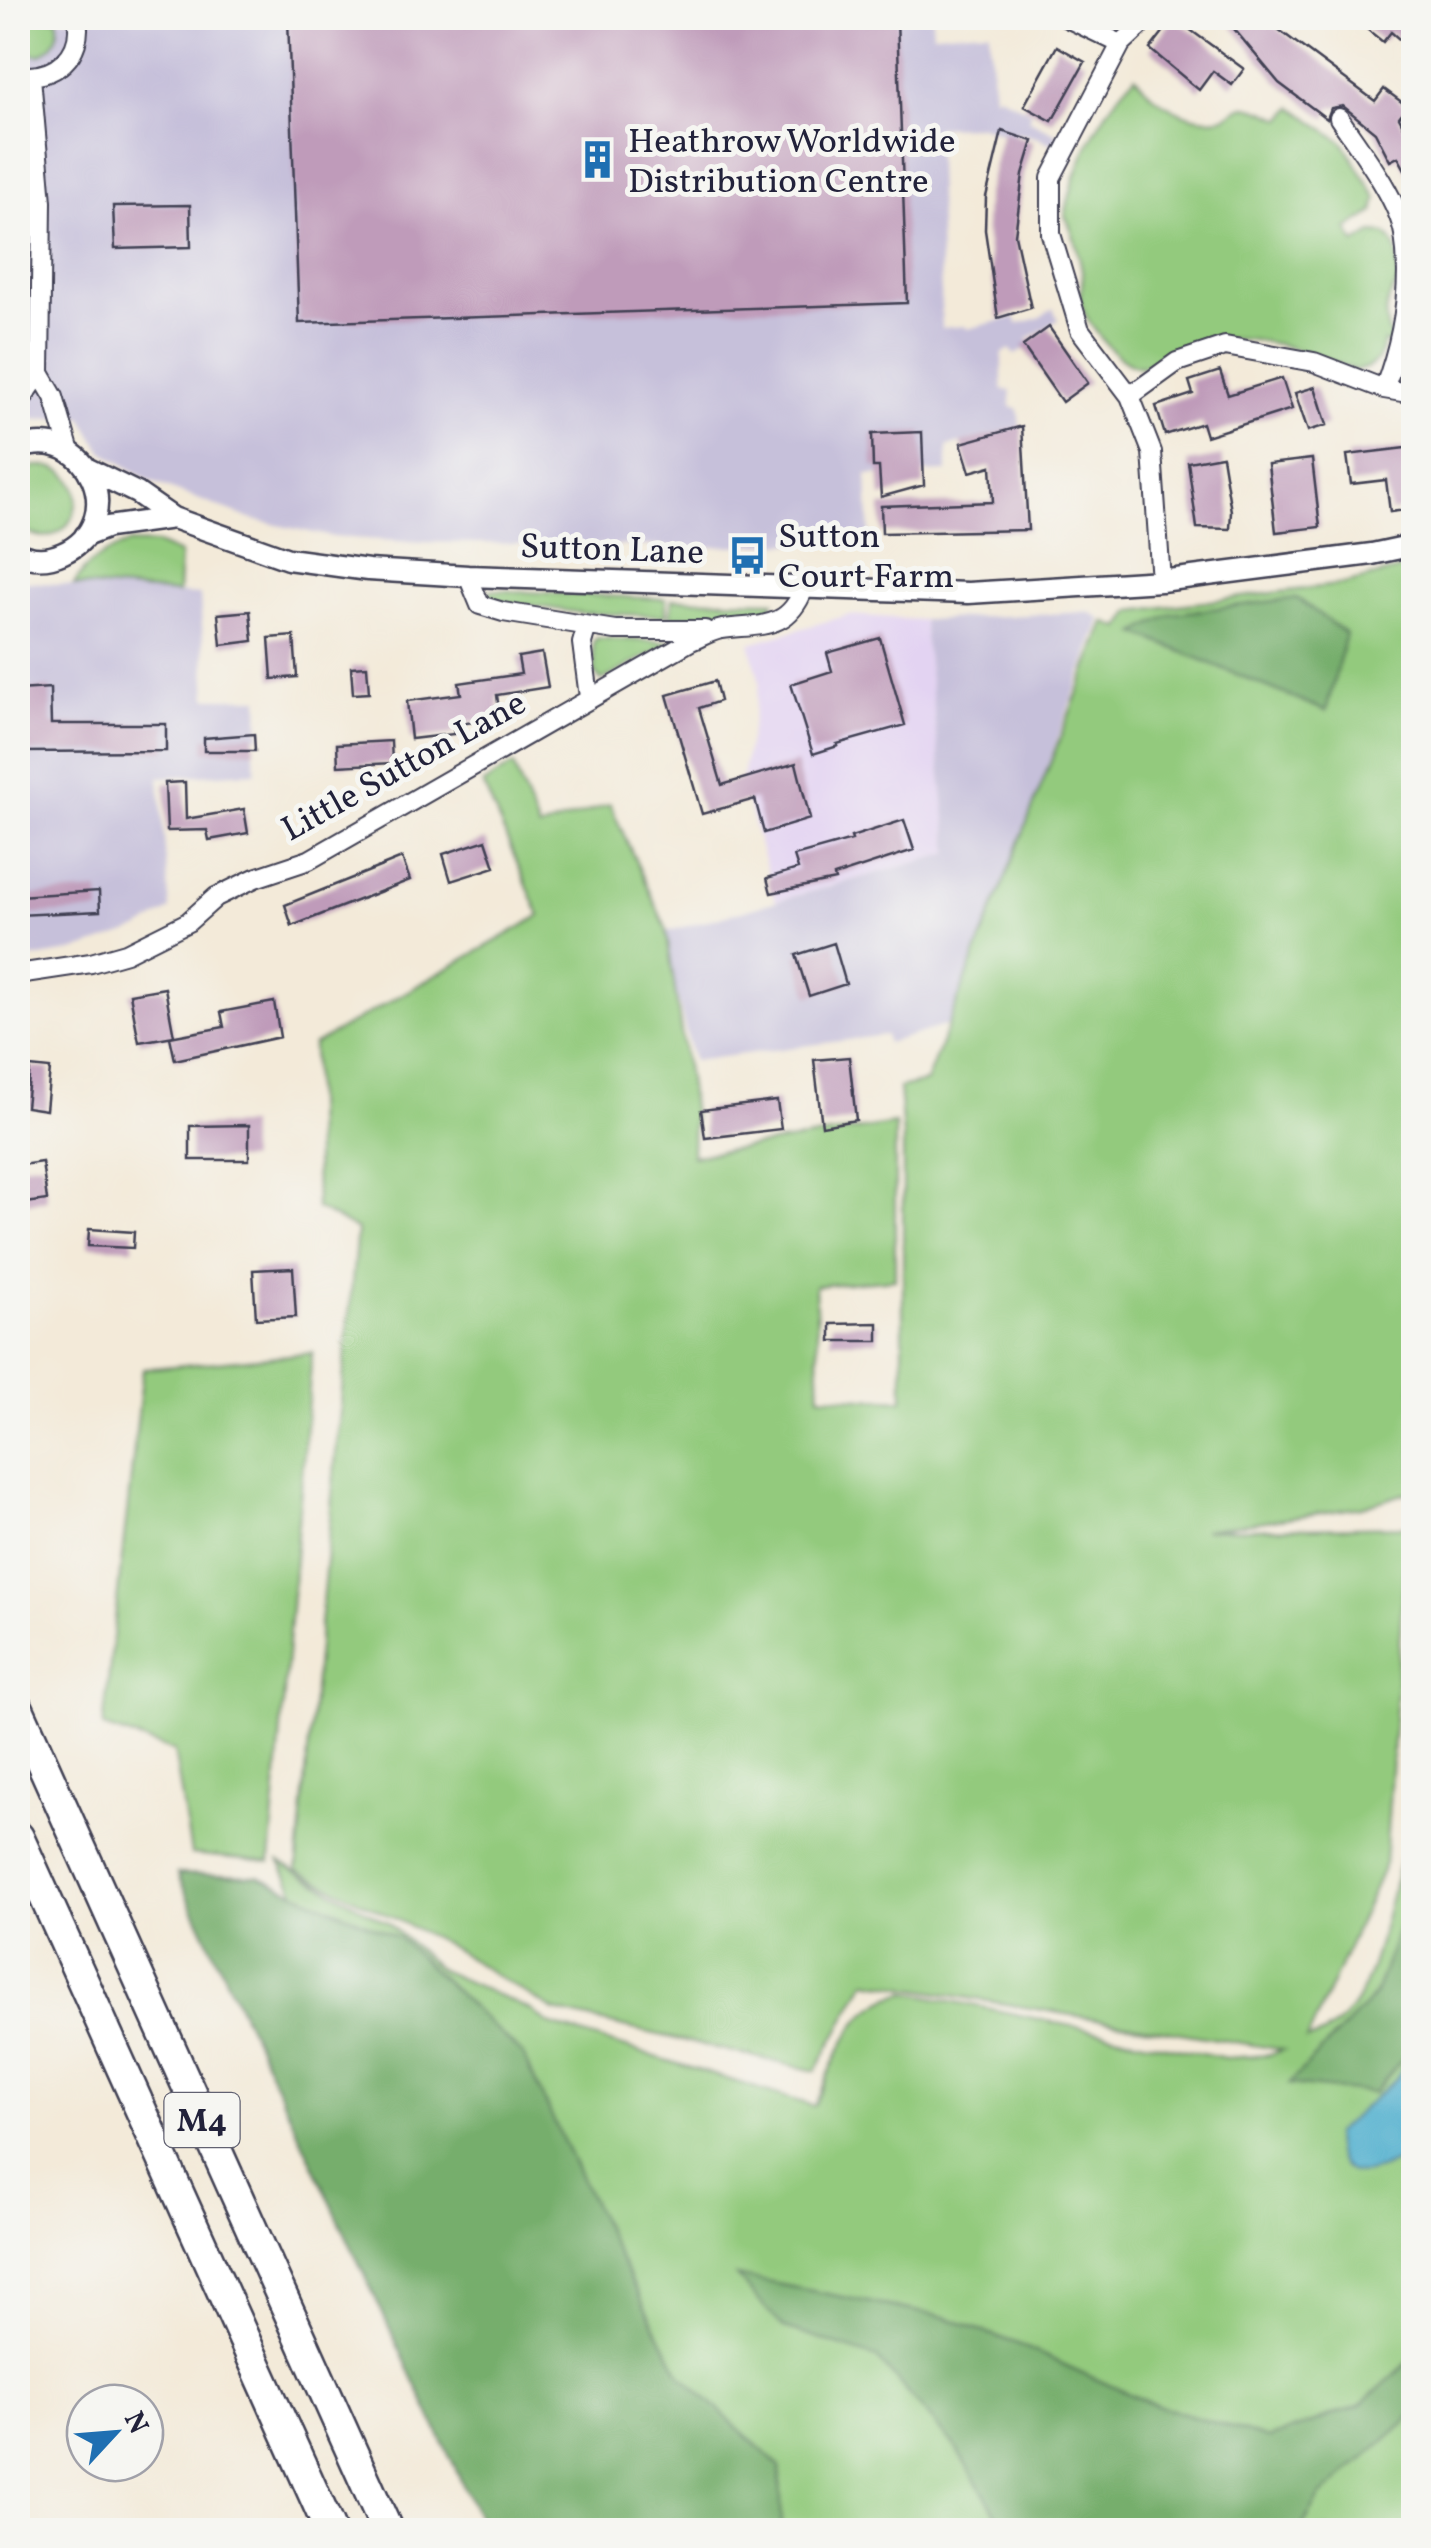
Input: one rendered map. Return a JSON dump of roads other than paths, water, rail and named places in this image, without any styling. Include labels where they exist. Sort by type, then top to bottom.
[{"type":"highway","name":"M4","points":[[18,1709],[387,2530]]},
{"type":"highway","name":"M4","points":[[18,1837],[330,2530]]},
{"type":"street","points":[[70,452],[54,398],[40,374],[42,202],[24,76],[47,74],[72,54],[78,39],[77,18]]},
{"type":"street","points":[[1067,18],[1122,44]]},
{"type":"street","points":[[1149,18],[1122,44],[1051,178],[1051,234],[1080,330],[1130,396],[1152,452],[1161,581]]},
{"type":"street","points":[[1339,118],[1380,178],[1404,232],[1405,301],[1398,351],[1384,389]]},
{"type":"street","points":[[1130,396],[1177,362],[1225,346],[1314,362],[1384,389],[1414,394]]},
{"type":"street","points":[[18,415],[22,399],[40,374]]},
{"type":"street","points":[[18,449],[43,444],[70,452]]},
{"type":"street","name":"Sutton Lane","points":[[70,452],[88,469],[137,492],[173,518],[288,558],[368,570],[968,592],[1161,581],[1414,545]]},
{"type":"street","points":[[86,536],[97,506],[94,480],[88,469]]},
{"type":"street","name":"Sutton Lane","points":[[18,553],[43,558],[59,555],[86,536],[108,527],[173,518]]},
{"type":"street","points":[[468,576],[474,595],[485,607],[587,626],[645,632],[718,630]]},
{"type":"street","name":"Little Sutton Lane","points":[[18,974],[91,964],[126,953],[188,922],[216,897],[255,878],[308,860],[691,641],[718,630],[753,628],[780,620],[798,604],[804,588]]},
{"type":"street","points":[[587,626],[582,643],[589,697]]},
{"type":"water","points":[[1413,2045],[1413,2153],[1373,2171],[1350,2171],[1341,2165],[1334,2134],[1398,2077]]},
{"type":"place","name":"Heathrow Worldwide Distribution Centre","points":[[598,160]]},
{"type":"place","name":"Sutton Court Farm","points":[[748,555]]}]
